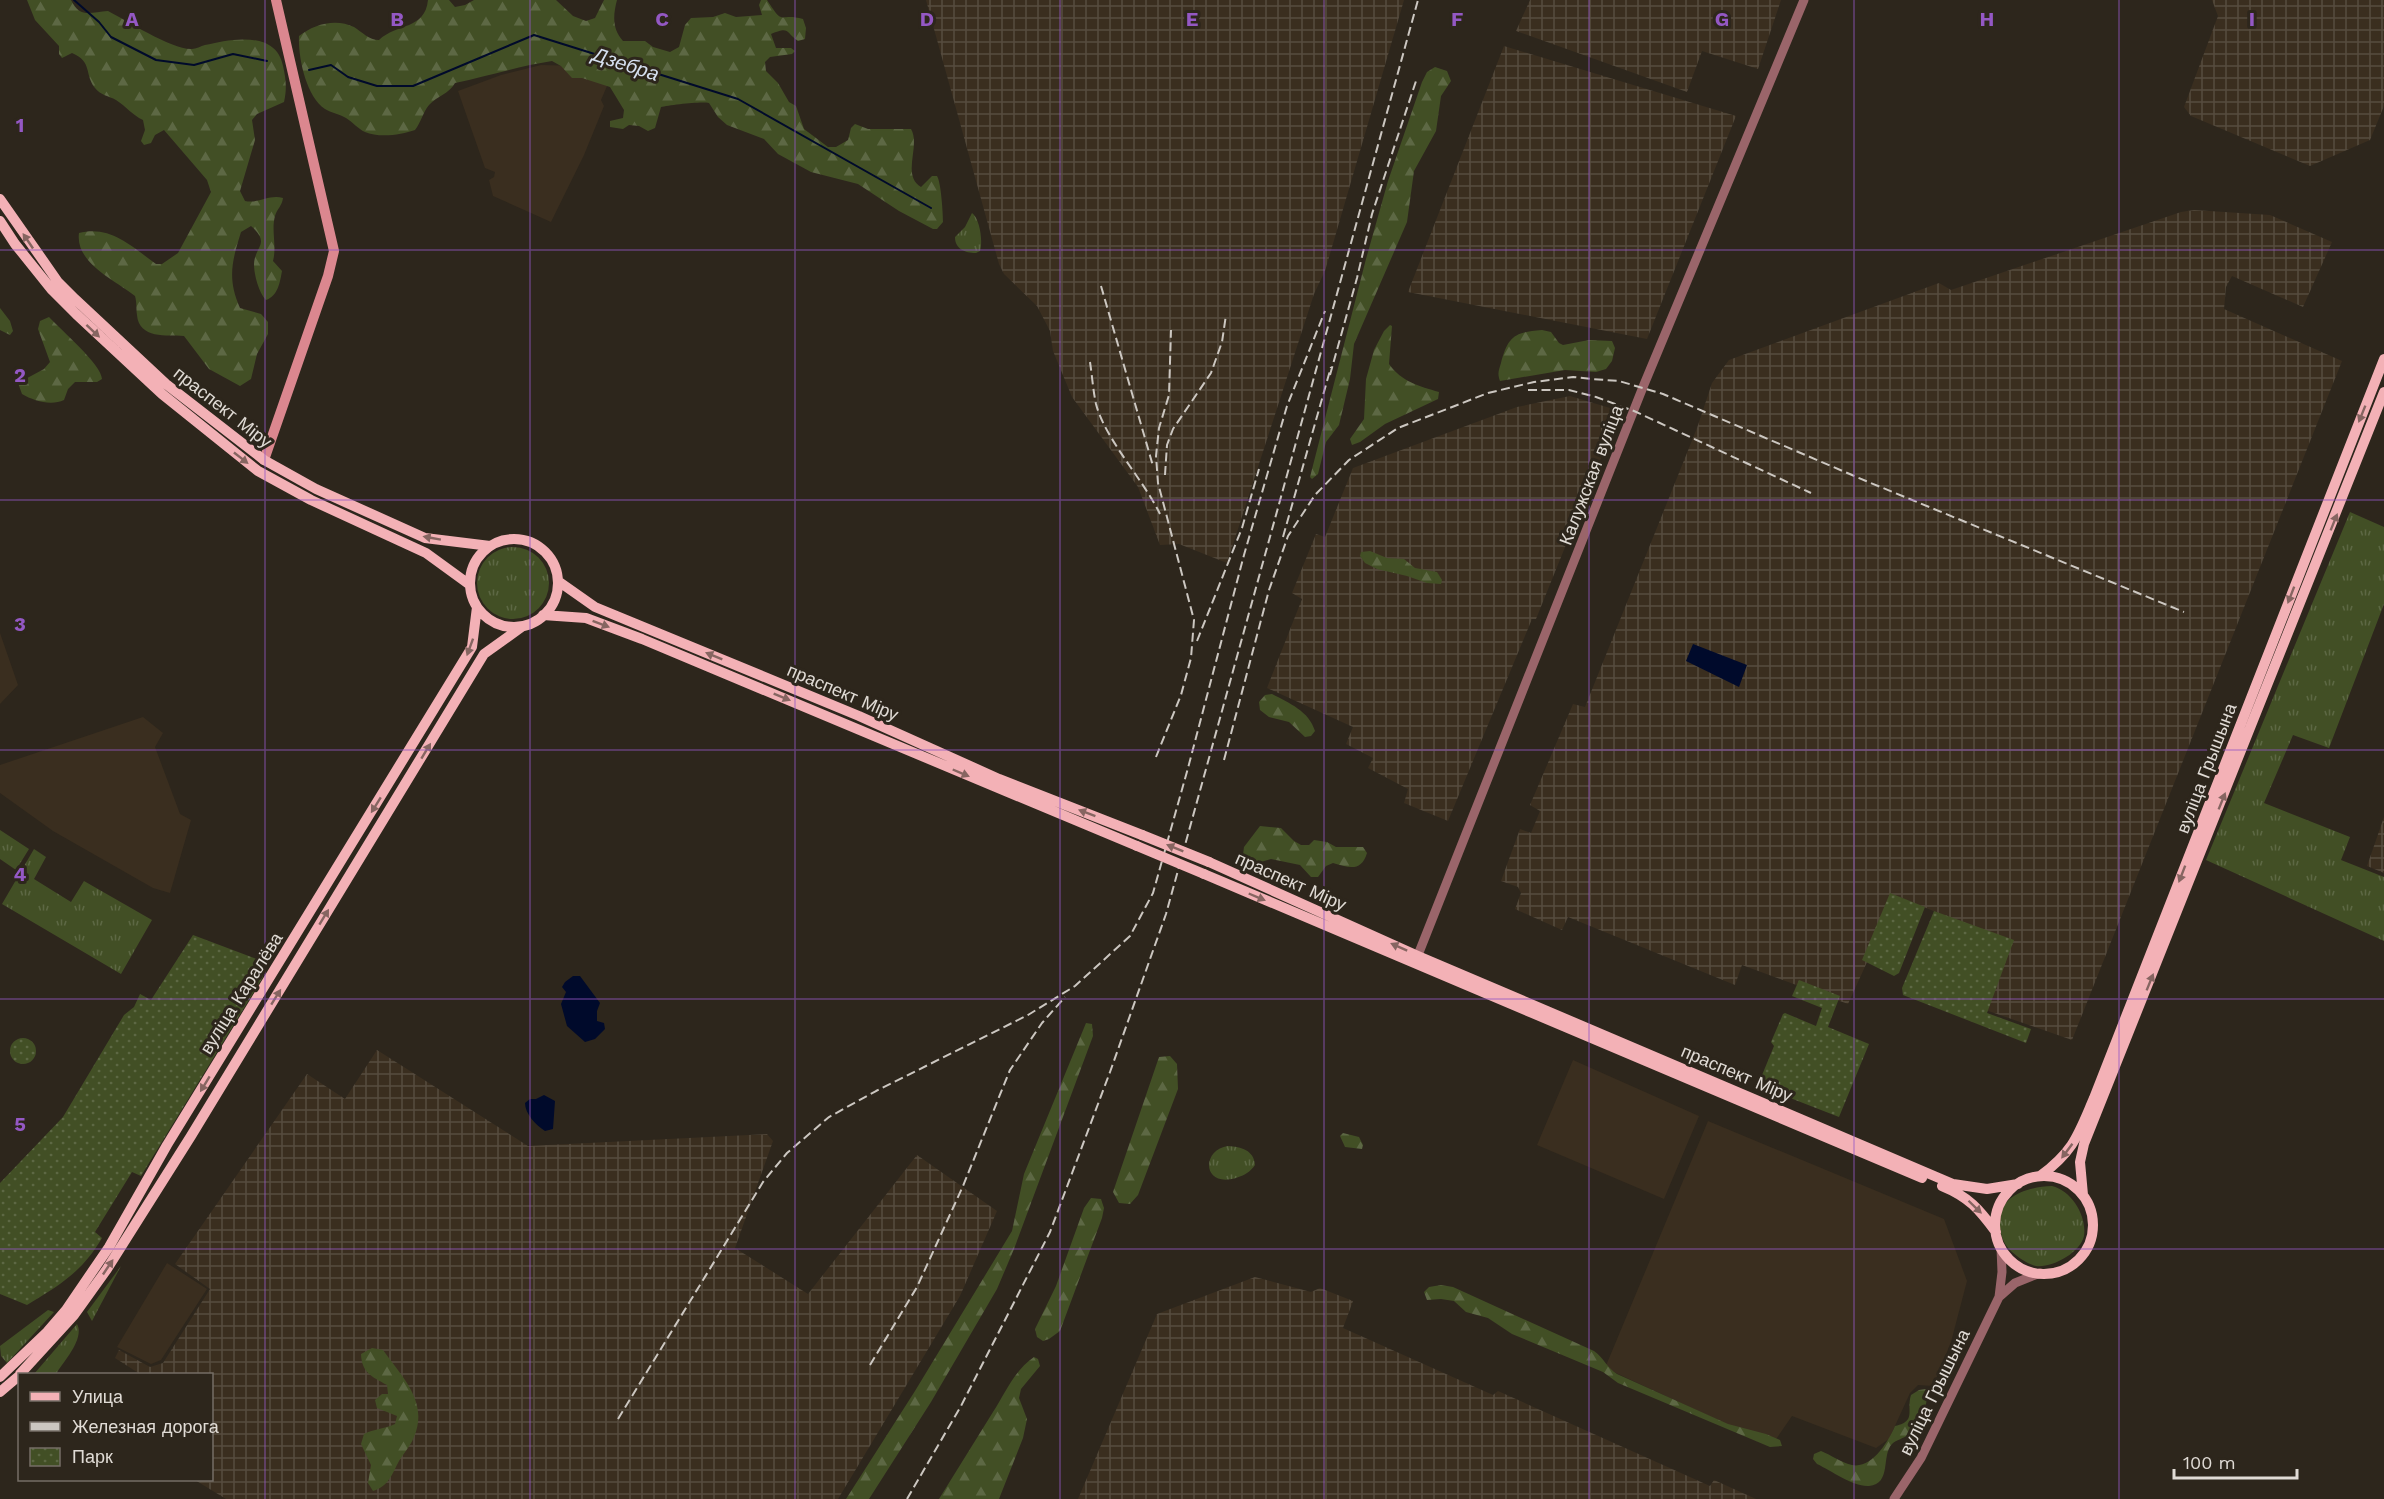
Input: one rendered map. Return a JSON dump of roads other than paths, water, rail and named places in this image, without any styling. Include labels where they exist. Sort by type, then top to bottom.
[{"type":"main road","points":[[264,460],[334,251],[276,0]]},
{"type":"main road","name":"праспект Міру","points":[[0,199],[58,282],[166,384],[264,460],[316,489],[425,538],[490,546],[512,539],[534,544],[551,559],[558,581],[595,607],[860,716],[999,779],[1209,862],[1416,960],[1961,1195],[1978,1208],[1996,1232]]},
{"type":"main road","name":"праспект Міру","points":[[0,221],[51,290],[162,394],[258,471],[311,500],[426,553],[470,585]]},
{"type":"main road","name":"вуліца Грышына","points":[[2040,1176],[2066,1155],[2076,1140],[2094,1098],[2384,359]]},
{"type":"main road","name":"вуліца Грышына","points":[[2083,1195],[2080,1162],[2084,1144],[2384,392]]},
{"type":"main road","points":[[490,546],[475,562],[470,585],[477,606],[487,618],[500,625],[523,626],[543,615],[556,596],[558,581]]},
{"type":"main road","name":"вуліца Каралёва","points":[[0,1377],[29,1351],[60,1317],[109,1247],[167,1145],[467,656],[472,647],[477,606]]},
{"type":"main road","name":"праспект Міру","points":[[543,615],[586,618],[642,639],[1953,1184],[1987,1189],[2018,1184]]},
{"type":"main road","name":"вуліца Каралёва","points":[[22,1373],[74,1315],[113,1260],[484,654],[523,626]]},
{"type":"main road","points":[[2040,1176],[2064,1180],[2083,1195],[2092,1217],[2092,1233],[2087,1248],[2071,1266],[2056,1272],[2040,1273],[2017,1265],[2001,1248],[1996,1232],[1996,1216],[2001,1201],[2018,1184],[2040,1176]]},
{"type":"main road","name":"вуліца Каралёва","points":[[0,1392],[18,1377]]},
{"type":"street","name":"Калужская вуліца","points":[[1416,960],[1643,387],[1770,76],[1804,0]]},
{"type":"street","points":[[1999,1297],[2002,1272],[2001,1248]]},
{"type":"street","points":[[1999,1297],[2015,1283],[2040,1273]]},
{"type":"street","name":"вуліца Грышына","points":[[1894,1499],[1921,1458],[1999,1297]]},
{"type":"water","points":[[1693,644],[1747,665],[1739,687],[1686,661]]},
{"type":"water","points":[[573,976],[580,976],[600,1003],[597,1021],[604,1023],[605,1029],[595,1039],[585,1042],[567,1026],[561,1004],[566,992],[562,987]]},
{"type":"water","points":[[544,1095],[555,1101],[553,1129],[545,1131],[532,1119],[525,1103]]},
{"type":"waterway","name":"Дзебра","points":[[74,0],[99,22],[111,37],[156,60],[194,65],[233,54],[267,61]]},
{"type":"waterway","name":"Дзебра","points":[[309,70],[331,65],[348,77],[377,86],[413,86],[534,35],[738,99],[931,208]]},
{"type":"railway","points":[[907,1499],[961,1406],[1050,1232],[1166,914],[1418,0]]},
{"type":"railway","points":[[1330,375],[1372,214],[1417,78]]},
{"type":"railway","points":[[1101,286],[1153,466]]},
{"type":"railway","points":[[618,1419],[763,1182],[787,1153],[829,1117],[1028,1015],[1075,986],[1130,936],[1153,893],[1244,555],[1287,406],[1325,311]]},
{"type":"railway","points":[[1165,475],[1167,445],[1173,429],[1211,373],[1222,342],[1226,315]]},
{"type":"railway","points":[[1156,757],[1181,695],[1191,658],[1194,620],[1158,483],[1156,456],[1159,428],[1169,395],[1171,330]]},
{"type":"railway","points":[[1090,362],[1096,404],[1107,431],[1160,514]]},
{"type":"railway","points":[[1283,537],[1331,367]]},
{"type":"railway","points":[[1224,760],[1269,590],[1288,536],[1315,495],[1349,460],[1398,428],[1488,393],[1534,382],[1573,377],[1619,381],[1663,394],[1866,481],[2184,612]]},
{"type":"railway","points":[[1528,390],[1569,390],[1596,397],[1634,411],[1811,493]]},
{"type":"railway","points":[[1197,641],[1242,528],[1259,469]]},
{"type":"railway","points":[[870,1365],[917,1287],[963,1186],[1010,1070],[1042,1023],[1065,997]]}]
